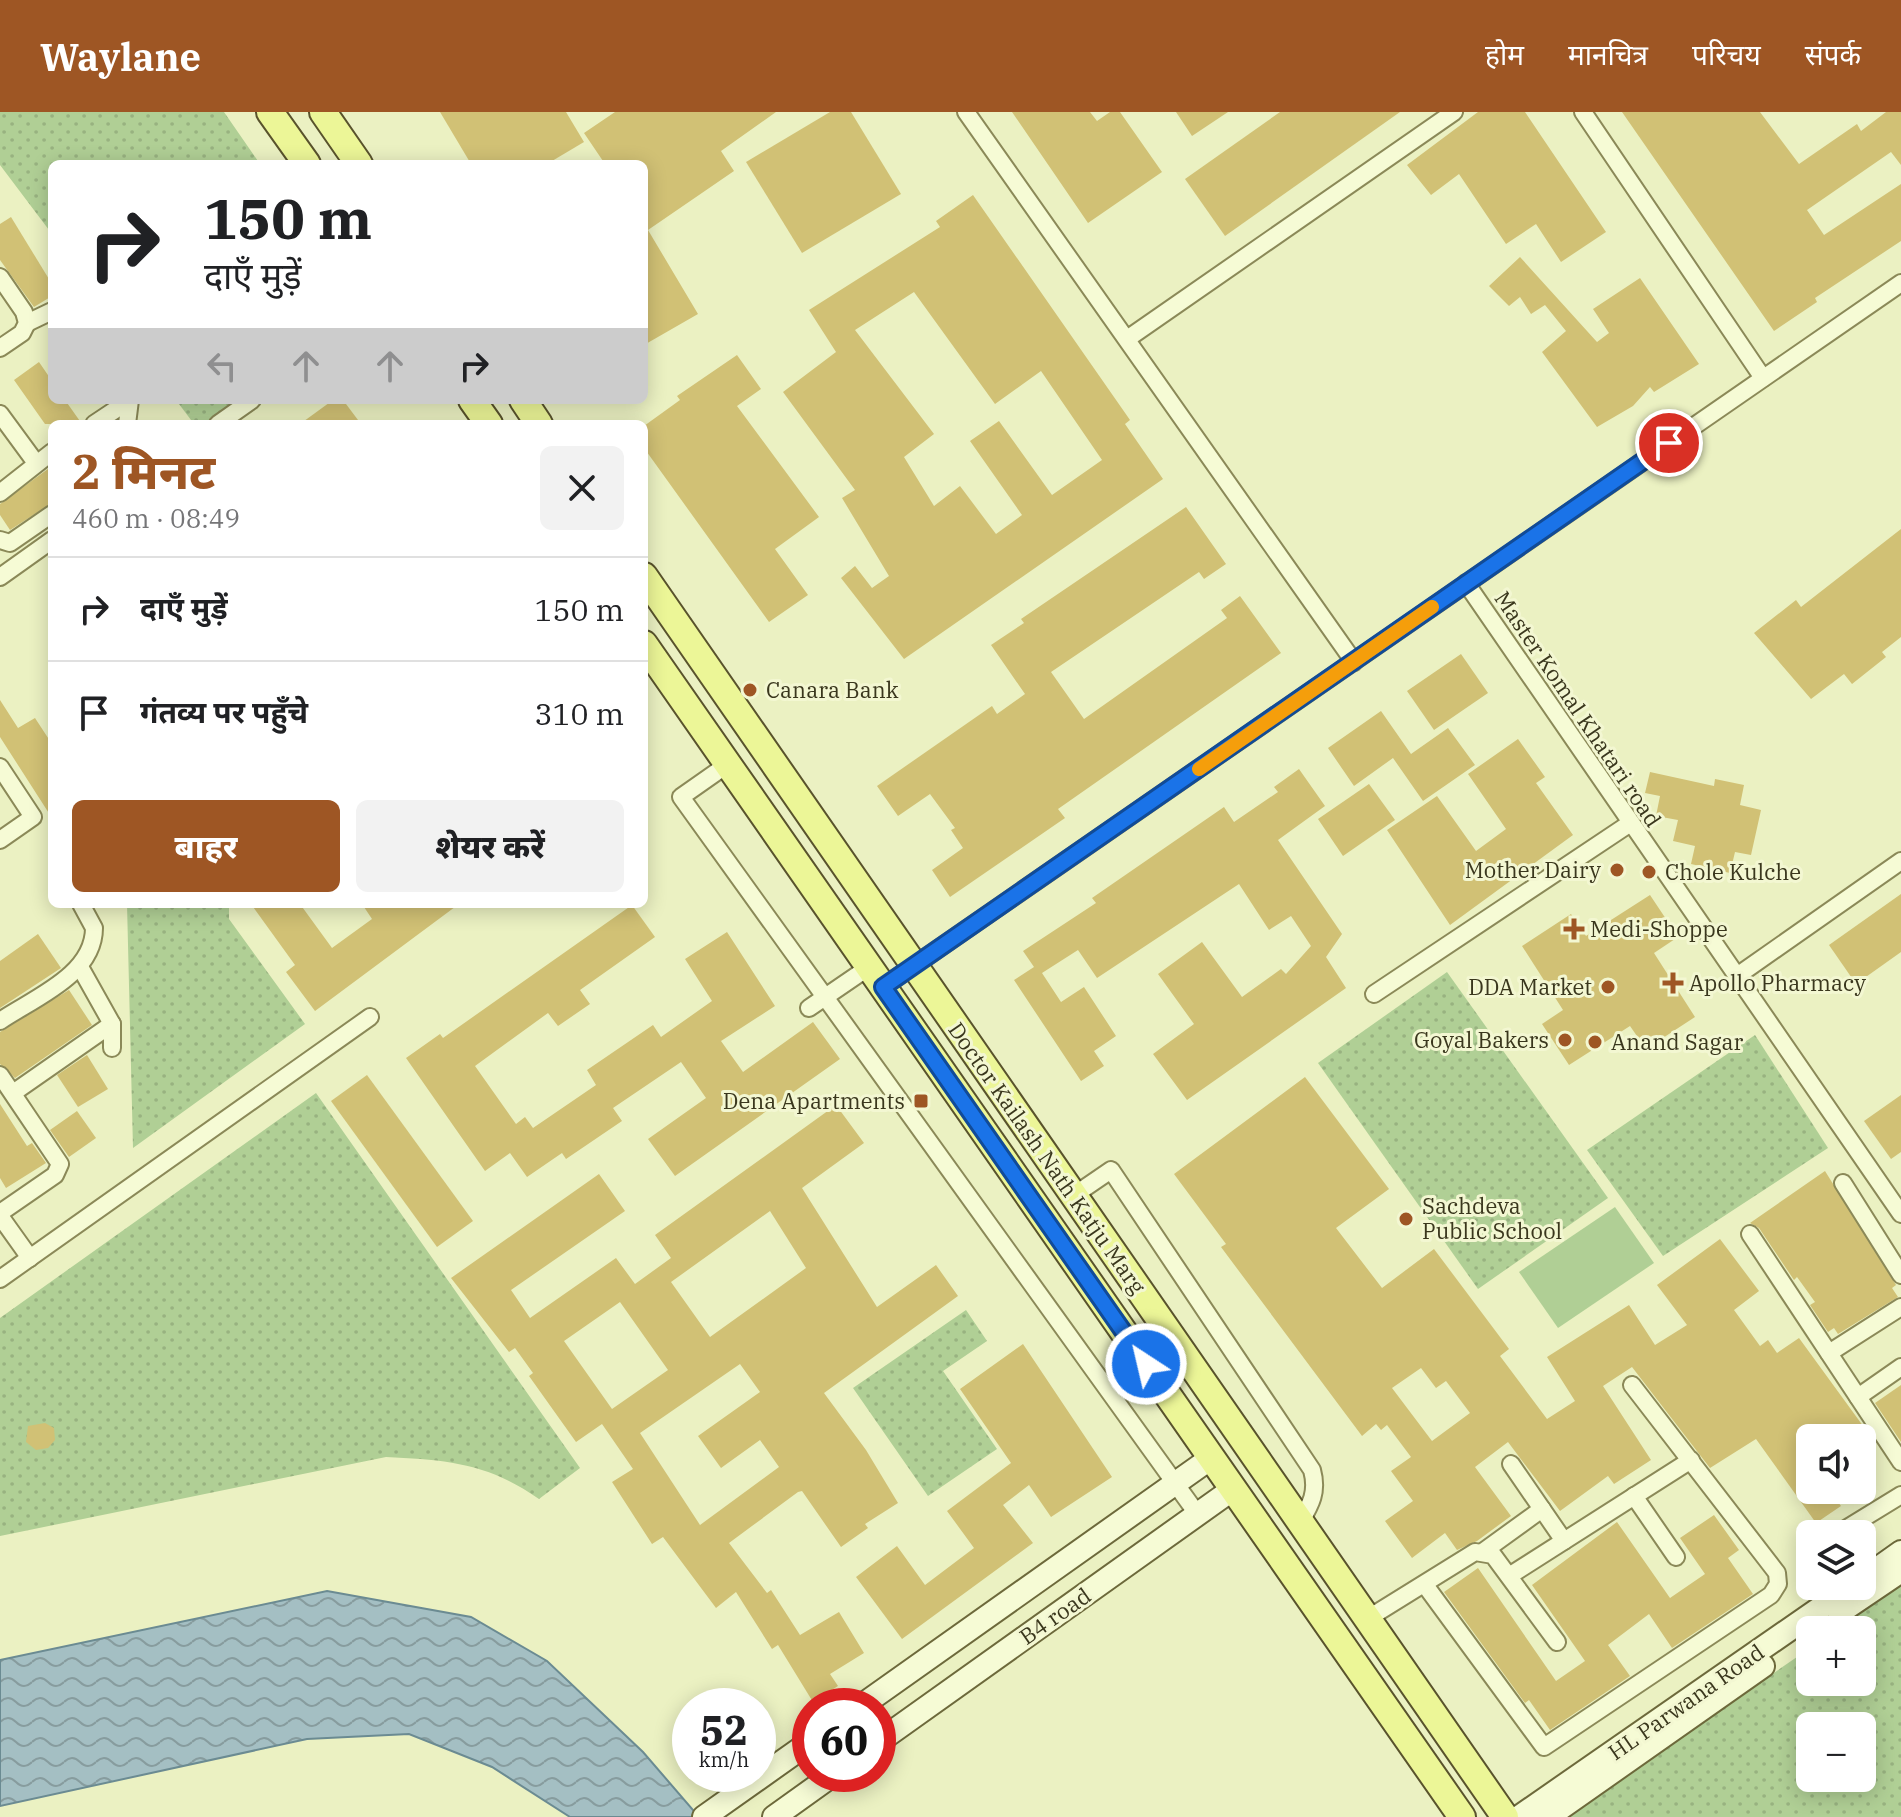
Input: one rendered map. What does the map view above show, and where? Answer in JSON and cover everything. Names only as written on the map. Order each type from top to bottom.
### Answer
[{"type":"main road","points":[[270,112],[304,160]]},
{"type":"main road","points":[[323,112],[356,160]]},
{"type":"main road","name":"Doctor Kailash Nath Katju Marg","points":[[648,582],[1505,1817]]},
{"type":"main road","name":"Doctor Kailash Nath Katju Marg","points":[[648,650],[1462,1817]]},
{"type":"street","points":[[966,112],[1354,662]]},
{"type":"street","points":[[1127,339],[1454,112]]},
{"type":"street","points":[[1583,112],[1763,378]]},
{"type":"street","points":[[0,277],[24,312],[27,323]]},
{"type":"street","points":[[809,1008],[826,997],[876,977],[914,966],[1901,283]]},
{"type":"street","points":[[0,348],[22,333],[27,323],[48,313]]},
{"type":"street","points":[[100,420],[124,404]]},
{"type":"street","points":[[224,420],[246,404]]},
{"type":"street","points":[[0,414],[36,463]]},
{"type":"street","points":[[0,493],[48,455]]},
{"type":"street","points":[[0,540],[10,543],[48,517]]},
{"type":"street","points":[[0,577],[48,543]]},
{"type":"street","name":"Master Komal Khatari road","points":[[1466,583],[1629,824],[1901,1214]]},
{"type":"street","points":[[728,764],[681,797],[1198,1515]]},
{"type":"street","points":[[0,767],[33,817],[0,840]]},
{"type":"street","points":[[1374,994],[1629,824]]},
{"type":"street","points":[[1737,976],[1901,861]]},
{"type":"street","points":[[0,1021],[80,967],[89,954],[94,928],[83,908]]},
{"type":"street","points":[[80,967],[112,1024],[112,1048]]},
{"type":"street","points":[[0,1279],[370,1017]]},
{"type":"street","points":[[13,1093],[112,1024]]},
{"type":"street","points":[[0,1075],[60,1164],[60,1169],[0,1214],[30,1258]]},
{"type":"street","points":[[1073,1196],[1111,1170],[1312,1470],[1316,1485],[1313,1499],[1300,1523]]},
{"type":"street","points":[[1843,1183],[1901,1275]]},
{"type":"street","points":[[1750,1234],[1901,1462]]},
{"type":"street","points":[[1829,1353],[1901,1307]]},
{"type":"street","points":[[1858,1397],[1901,1367]]},
{"type":"street","points":[[1425,1585],[1544,1747],[1771,1595],[1778,1584],[1777,1573],[1632,1385]]},
{"type":"street","name":"B4 road","points":[[886,1688],[1211,1458]]},
{"type":"street","points":[[1509,1576],[1691,1460]]},
{"type":"street","points":[[1511,1464],[1564,1541]]},
{"type":"street","name":"B4 road","points":[[896,1729],[1233,1489]]},
{"type":"street","points":[[1860,1520],[1901,1495]]},
{"type":"street","points":[[1634,1496],[1676,1557]]},
{"type":"street","points":[[1367,1619],[1475,1552],[1484,1551],[1542,1509]]},
{"type":"street","points":[[1484,1551],[1493,1555],[1557,1642]]},
{"type":"street","points":[[1876,1569],[1901,1552]]},
{"type":"street","points":[[1835,1616],[1901,1571]]},
{"type":"street","name":"HL Parwana Road","points":[[1519,1817],[1832,1600]]},
{"type":"street","points":[[1548,1817],[1796,1644]]},
{"type":"street","points":[[704,1817],[792,1755]]},
{"type":"street","points":[[782,1811],[809,1792]]},
{"type":"green space","points":[[0,112],[224,112],[257,160],[48,160],[48,229],[0,165]]},
{"type":"green space","points":[[179,404],[234,404],[211,420],[191,420]]},
{"type":"green space","points":[[127,908],[229,908],[229,919],[305,1024],[133,1148]]},
{"type":"green space","points":[[1447,972],[1608,1198],[1478,1289],[1318,1063]]},
{"type":"green space","points":[[1755,1035],[1828,1148],[1663,1256],[1587,1150]]},
{"type":"green space","points":[[316,1093],[580,1468],[539,1499],[502,1478],[466,1466],[386,1457],[0,1536],[0,1318]]},
{"type":"green space","points":[[1615,1207],[1654,1263],[1558,1328],[1519,1272]]},
{"type":"green space","points":[[966,1310],[987,1341],[943,1371],[997,1449],[928,1496],[853,1388]]},
{"type":"green space","points":[[1901,1585],[1901,1817],[1565,1817],[1796,1658],[1796,1696],[1876,1696],[1876,1616],[1856,1616]]},
{"type":"water","points":[[327,1591],[471,1617],[547,1661],[643,1752],[672,1786],[672,1792],[677,1792],[699,1817],[570,1817],[492,1767],[409,1734],[307,1739],[0,1806],[0,1660]]},
{"type":"building","points":[[440,112],[566,112],[584,142],[554,160],[469,160]]},
{"type":"building","points":[[615,112],[776,112],[721,151],[734,171],[648,230],[648,160],[602,160],[584,133]]},
{"type":"building","points":[[830,112],[851,112],[901,194],[802,253],[746,162]]},
{"type":"building","points":[[1012,112],[1090,112],[1097,121],[1110,112],[1120,112],[1162,172],[1088,223]]},
{"type":"building","points":[[1176,112],[1228,112],[1192,136]]},
{"type":"building","points":[[1280,112],[1400,112],[1225,236],[1185,179]]},
{"type":"building","points":[[1478,112],[1525,112],[1606,232],[1561,262],[1536,224],[1506,244],[1459,174],[1431,195],[1407,165]]},
{"type":"building","points":[[1622,112],[1760,112],[1799,164],[1857,124],[1861,131],[1886,112],[1901,112],[1901,165],[1891,152],[1807,210],[1824,235],[1901,184],[1901,241],[1815,298],[1817,302],[1774,331]]},
{"type":"building","points":[[973,195],[1130,420],[1125,424],[1163,479],[904,659],[841,578],[855,566],[872,588],[889,576],[842,498],[855,490],[783,392],[836,352],[809,310],[940,227],[936,221]],"holes":[[[914,292],[995,404],[1041,371],[1102,460],[1052,495],[999,421],[970,441],[1022,515],[996,534],[960,486],[934,506],[904,457],[934,434],[855,330]]]},
{"type":"building","points":[[11,217],[48,277],[48,298],[34,307],[0,260],[0,224]]},
{"type":"building","points":[[648,230],[698,314],[648,343]]},
{"type":"building","points":[[1520,257],[1597,342],[1609,333],[1593,309],[1640,278],[1699,364],[1654,392],[1650,387],[1633,406],[1597,427],[1542,352],[1566,331],[1545,305],[1531,314],[1520,297],[1509,306],[1489,286]]},
{"type":"building","points":[[737,355],[761,389],[737,406],[819,517],[775,549],[808,595],[769,622],[648,454],[648,423],[680,400],[677,396]]},
{"type":"building","points":[[39,362],[48,375],[48,404],[68,404],[79,420],[48,420],[45,424],[14,380]]},
{"type":"building","points":[[328,404],[346,404],[358,420],[306,420]]},
{"type":"building","points":[[48,469],[48,506],[10,530],[0,515],[0,504]]},
{"type":"building","points":[[1186,507],[1226,564],[1204,579],[1199,572],[1051,672],[1084,719],[1227,618],[1221,610],[1240,596],[1281,653],[1058,809],[1065,818],[950,897],[932,870],[963,848],[951,830],[955,828],[930,794],[898,816],[877,786],[992,706],[997,714],[1025,694],[991,645],[1024,623],[1021,619]]},
{"type":"building","points":[[1901,529],[1901,637],[1882,652],[1886,657],[1852,684],[1844,674],[1811,699],[1754,633],[1796,600],[1801,607]]},
{"type":"building","points":[[1461,654],[1488,693],[1434,730],[1407,691]]},
{"type":"building","points":[[0,700],[18,728],[35,718],[48,738],[48,812],[0,737]]},
{"type":"building","points":[[1381,711],[1411,754],[1448,728],[1475,765],[1423,801],[1393,758],[1354,786],[1328,748]]},
{"type":"building","points":[[1518,739],[1545,777],[1536,783],[1573,835],[1450,925],[1387,830],[1437,796],[1476,851],[1506,829],[1468,774]]},
{"type":"building","points":[[1299,769],[1325,806],[1278,840],[1342,934],[1326,957],[1346,988],[1187,1100],[1153,1054],[1194,1024],[1158,974],[1202,942],[1242,997],[1281,969],[1286,974],[1311,946],[1291,916],[1269,930],[1239,884],[1097,978],[1078,950],[1042,973],[1061,1002],[1084,987],[1116,1036],[1094,1051],[1104,1066],[1081,1081],[1014,980],[1034,967],[1023,951],[1096,903],[1092,898],[1224,807],[1234,822],[1278,792],[1274,787]]},
{"type":"building","points":[[1650,772],[1714,786],[1715,779],[1744,785],[1740,805],[1761,810],[1751,855],[1735,852],[1730,873],[1691,864],[1695,846],[1673,841],[1678,820],[1656,816],[1660,796],[1645,793]]},
{"type":"building","points":[[1369,784],[1395,820],[1343,856],[1318,819]]},
{"type":"building","points":[[1901,894],[1901,952],[1856,984],[1829,945]]},
{"type":"building","points":[[1650,895],[1678,937],[1654,953],[1695,1017],[1646,1049],[1630,1026],[1569,1065],[1542,1024],[1563,1010],[1522,946],[1571,914],[1586,936]]},
{"type":"building","points":[[254,908],[303,908],[332,948],[372,919],[365,908],[454,908],[315,1011],[286,972],[295,965]]},
{"type":"building","points":[[628,908],[634,908],[655,937],[580,990],[590,1004],[558,1026],[548,1013],[475,1066],[516,1124],[525,1117],[533,1128],[596,1085],[587,1070],[653,1025],[661,1037],[712,1001],[685,959],[727,932],[775,1006],[721,1041],[743,1072],[813,1022],[840,1059],[675,1176],[648,1139],[706,1098],[681,1062],[613,1108],[622,1121],[566,1159],[562,1153],[527,1177],[510,1153],[485,1171],[406,1058],[440,1034],[443,1038]]},
{"type":"building","points":[[38,934],[61,968],[0,1008],[0,961]]},
{"type":"building","points":[[69,990],[92,1025],[15,1078],[0,1064],[0,1032]]},
{"type":"building","points":[[87,1055],[108,1089],[78,1107],[57,1075]]},
{"type":"building","points":[[367,1075],[473,1221],[437,1247],[331,1101]]},
{"type":"building","points":[[1305,1077],[1389,1189],[1336,1228],[1382,1288],[1434,1249],[1509,1349],[1500,1356],[1547,1419],[1575,1401],[1547,1357],[1629,1305],[1655,1345],[1687,1325],[1657,1285],[1720,1239],[1759,1291],[1734,1310],[1760,1346],[1768,1340],[1777,1353],[1799,1338],[1862,1424],[1796,1424],[1796,1495],[1756,1439],[1710,1468],[1632,1367],[1603,1386],[1651,1460],[1614,1484],[1608,1476],[1560,1511],[1508,1442],[1475,1467],[1511,1516],[1477,1541],[1457,1550],[1445,1533],[1412,1558],[1385,1521],[1413,1501],[1391,1471],[1411,1457],[1387,1425],[1381,1430],[1376,1424],[1362,1436],[1221,1247],[1226,1244],[1174,1174]],"holes":[[[1421,1368],[1436,1388],[1446,1381],[1470,1413],[1432,1441],[1392,1388]]]},
{"type":"building","points":[[1901,1095],[1901,1152],[1891,1159],[1864,1121]]},
{"type":"building","points":[[0,1104],[27,1146],[32,1143],[46,1163],[6,1188],[0,1178]]},
{"type":"building","points":[[836,1105],[864,1143],[802,1188],[877,1307],[936,1265],[958,1296],[824,1393],[866,1450],[898,1503],[865,1524],[868,1528],[841,1547],[802,1491],[729,1543],[767,1593],[771,1590],[800,1635],[839,1612],[864,1653],[830,1674],[838,1686],[835,1688],[804,1688],[778,1645],[772,1649],[736,1592],[716,1608],[663,1537],[652,1544],[612,1482],[633,1469],[602,1424],[576,1442],[529,1376],[533,1373],[515,1348],[509,1352],[451,1278],[599,1174],[625,1211],[511,1290],[530,1318],[616,1258],[635,1284],[671,1258],[655,1235]],"holes":[[[770,1211],[806,1268],[710,1337],[671,1282]],[[620,1302],[668,1370],[612,1409],[564,1341]],[[740,1364],[760,1392],[698,1436],[721,1468],[760,1440],[779,1467],[700,1525],[640,1433]]]},
{"type":"building","points":[[77,1111],[96,1138],[69,1157],[50,1130]]},
{"type":"building","points":[[1825,1171],[1896,1285],[1892,1288],[1898,1297],[1838,1334],[1834,1328],[1828,1332],[1810,1305],[1815,1302],[1797,1277],[1794,1280],[1759,1228],[1750,1223]]},
{"type":"building","points":[[1023,1344],[1112,1477],[1051,1517],[1029,1485],[1003,1505],[1033,1543],[902,1639],[856,1577],[897,1546],[925,1585],[974,1548],[947,1511],[1011,1463],[960,1389]]},
{"type":"building","points":[[1901,1385],[1901,1442],[1875,1403]]},
{"type":"building","points":[[45,1423],[54,1428],[55,1440],[48,1448],[36,1450],[26,1442],[28,1426]]},
{"type":"building","points":[[1802,1504],[1841,1506],[1820,1520],[1814,1520]]},
{"type":"building","points":[[1714,1515],[1739,1550],[1728,1558],[1753,1594],[1672,1648],[1649,1614],[1608,1645],[1630,1676],[1550,1730],[1529,1700],[1525,1703],[1444,1592],[1478,1568],[1556,1681],[1585,1661],[1532,1585],[1617,1522],[1670,1598],[1705,1574],[1680,1538]]},
{"type":"slow traffic","points":[[1199,769],[1432,607]]},
{"type":"place","name":"Canara Bank","points":[[750,690]]},
{"type":"place","name":"Mother Dairy","points":[[1617,870]]},
{"type":"place","name":"Chole Kulche","points":[[1649,872]]},
{"type":"place","name":"Medi-Shoppe","points":[[1574,929]]},
{"type":"place","name":"Apollo Pharmacy","points":[[1673,983]]},
{"type":"place","name":"DDA Market","points":[[1608,987]]},
{"type":"place","name":"Goyal Bakers","points":[[1565,1040]]},
{"type":"place","name":"Anand Sagar","points":[[1595,1042]]},
{"type":"place","name":"Dena Apartments","points":[[921,1101]]},
{"type":"place","name":"Sachdeva Public School","points":[[1406,1219]]},
{"type":"route","points":[[1146,1364],[883,987],[1669,443]]}]
